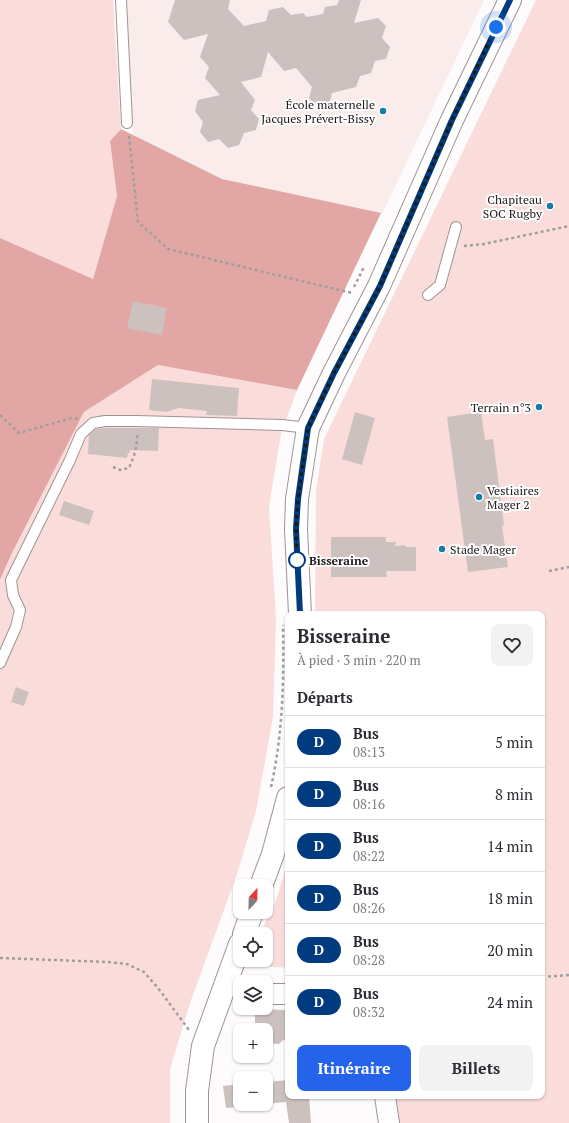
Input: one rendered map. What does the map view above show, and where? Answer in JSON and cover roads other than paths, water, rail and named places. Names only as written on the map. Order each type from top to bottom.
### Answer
[{"type":"main road","points":[[292,611],[298,499],[308,428],[334,373],[380,286],[452,120],[510,0]]},
{"type":"main road","points":[[264,879],[273,854],[279,795]]},
{"type":"main road","points":[[197,1123],[197,1091],[203,1046],[233,963]]},
{"type":"street","points":[[385,1099],[389,1123]]},
{"type":"lane","points":[[121,0],[127,123]]},
{"type":"lane","points":[[428,295],[440,285],[456,227]]},
{"type":"lane","points":[[0,663],[16,627],[20,610],[13,595],[11,580],[69,462],[81,434],[93,423],[136,421],[282,425],[308,428]]},
{"type":"place","name":"École maternelle Jacques Prévert-Bissy","points":[[383,111]]},
{"type":"place","name":"Chapiteau SOC Rugby","points":[[550,206]]},
{"type":"place","name":"Terrain n°3","points":[[539,407]]},
{"type":"place","name":"Vestiaires Mager 2","points":[[479,497]]},
{"type":"place","name":"Stade Mager","points":[[442,549]]},
{"type":"place","name":"Bisseraine","points":[[297,560]]}]
